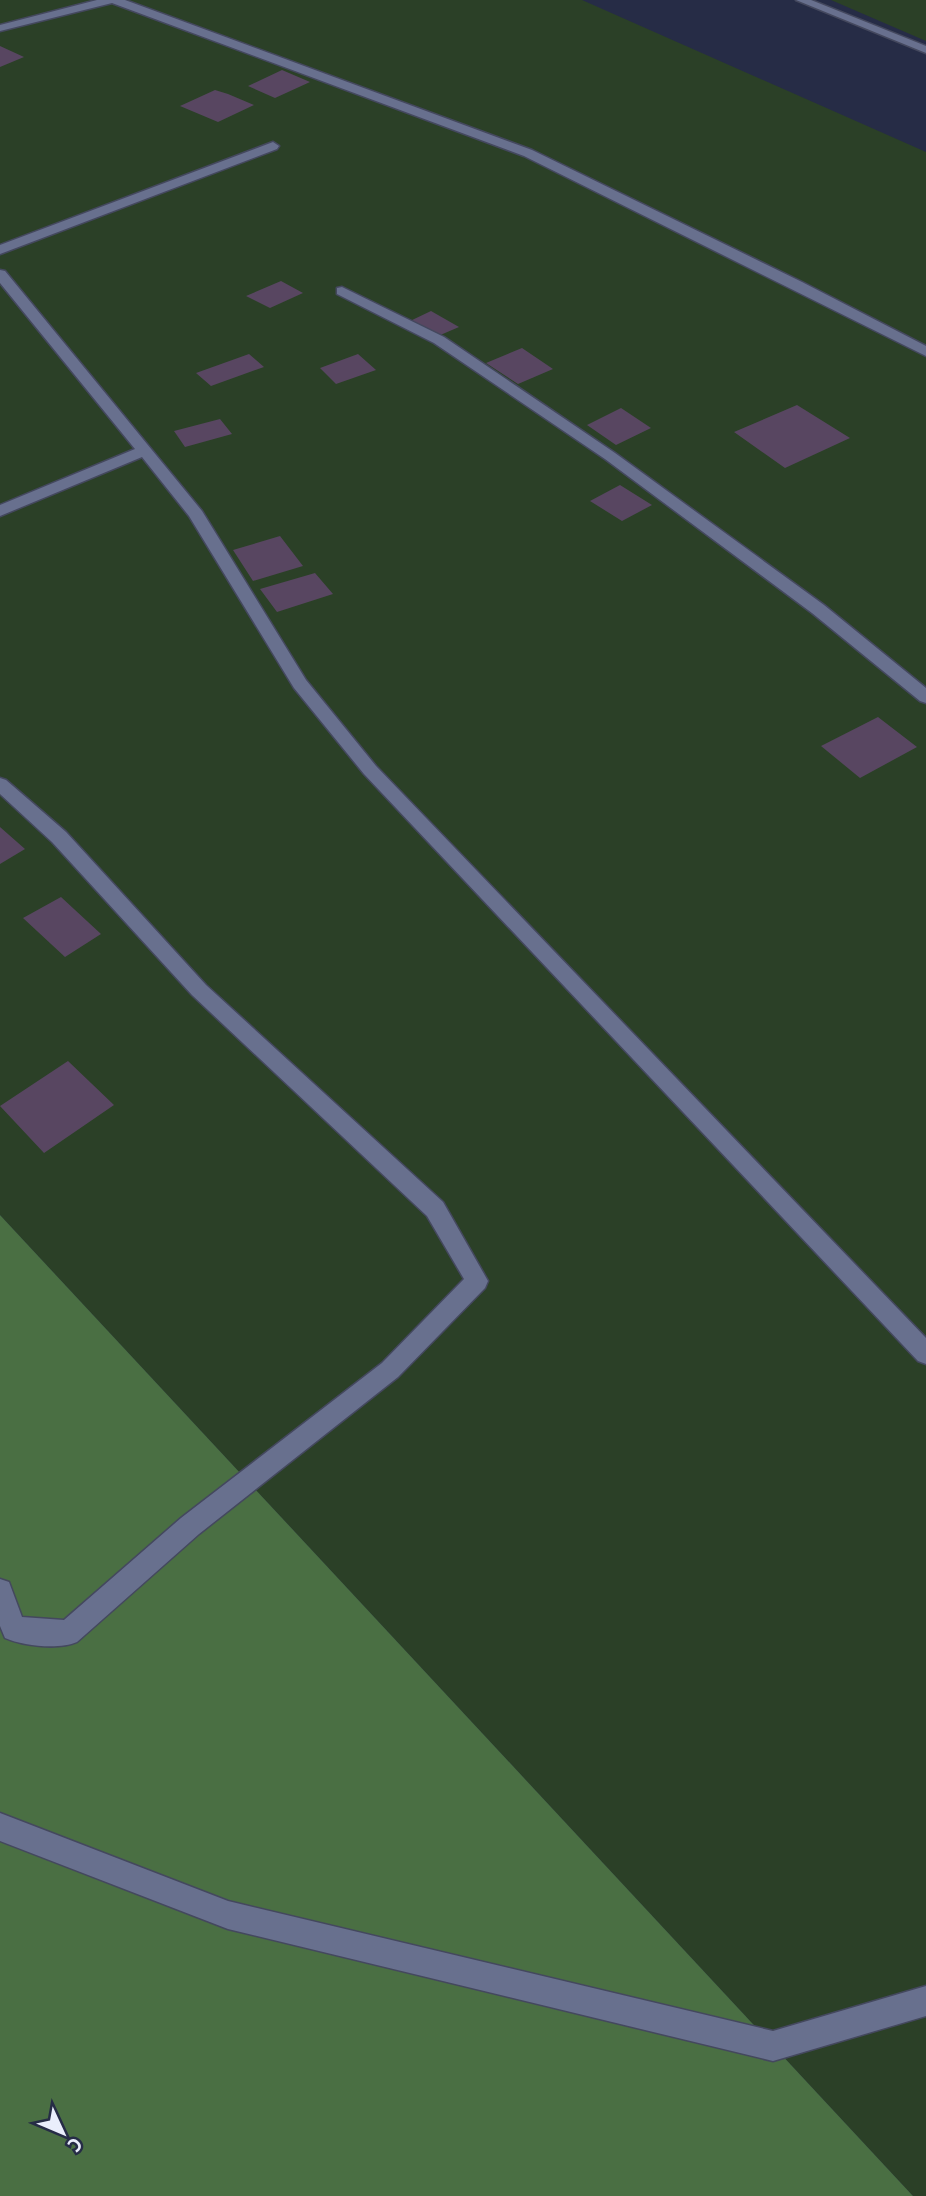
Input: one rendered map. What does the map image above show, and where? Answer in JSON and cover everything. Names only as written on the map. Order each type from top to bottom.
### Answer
[{"type":"lane","points":[[0,28],[113,0],[528,153],[797,285],[926,352]]},
{"type":"lane","points":[[801,0],[926,50]]},
{"type":"lane","points":[[0,250],[273,146]]},
{"type":"lane","points":[[0,274],[196,514],[300,684],[370,770],[926,1354]]},
{"type":"lane","points":[[342,291],[439,340],[610,456],[818,609],[926,697]]},
{"type":"lane","points":[[0,511],[144,451]]},
{"type":"lane","points":[[0,784],[59,837],[200,990],[435,1209],[477,1281],[390,1370],[190,1526],[68,1633],[14,1629],[0,1591]]},
{"type":"lane","points":[[0,1827],[228,1915],[773,2046],[926,2001]]},
{"type":"green space","points":[[0,0],[582,0],[926,152],[926,2196],[913,2196],[0,1215]]},
{"type":"green space","points":[[831,0],[926,0],[926,41]]},
{"type":"green space","points":[[0,1215],[913,2196],[0,2196]]},
{"type":"building","points":[[0,46],[24,57],[0,67]]},
{"type":"building","points":[[282,70],[310,82],[275,98],[248,86]]},
{"type":"building","points":[[215,90],[254,105],[218,122],[180,106]]},
{"type":"building","points":[[281,281],[303,293],[270,308],[246,296]]},
{"type":"building","points":[[431,311],[459,327],[438,336],[410,321]]},
{"type":"building","points":[[522,348],[553,369],[518,384],[486,363]]},
{"type":"building","points":[[249,354],[264,367],[211,386],[196,373]]},
{"type":"building","points":[[358,354],[376,370],[336,384],[320,368]]},
{"type":"building","points":[[797,405],[850,438],[785,468],[734,432]]},
{"type":"building","points":[[621,408],[651,428],[616,445],[587,425]]},
{"type":"building","points":[[220,419],[232,434],[185,447],[174,431]]},
{"type":"building","points":[[620,485],[652,505],[622,521],[590,501]]},
{"type":"building","points":[[280,536],[303,566],[253,581],[233,550]]},
{"type":"building","points":[[315,573],[333,594],[277,612],[260,589]]},
{"type":"building","points":[[878,717],[917,747],[860,778],[821,746]]},
{"type":"building","points":[[0,827],[25,849],[0,864]]},
{"type":"building","points":[[61,897],[101,934],[65,957],[23,918]]},
{"type":"building","points":[[68,1061],[114,1105],[44,1153],[0,1106]]}]
